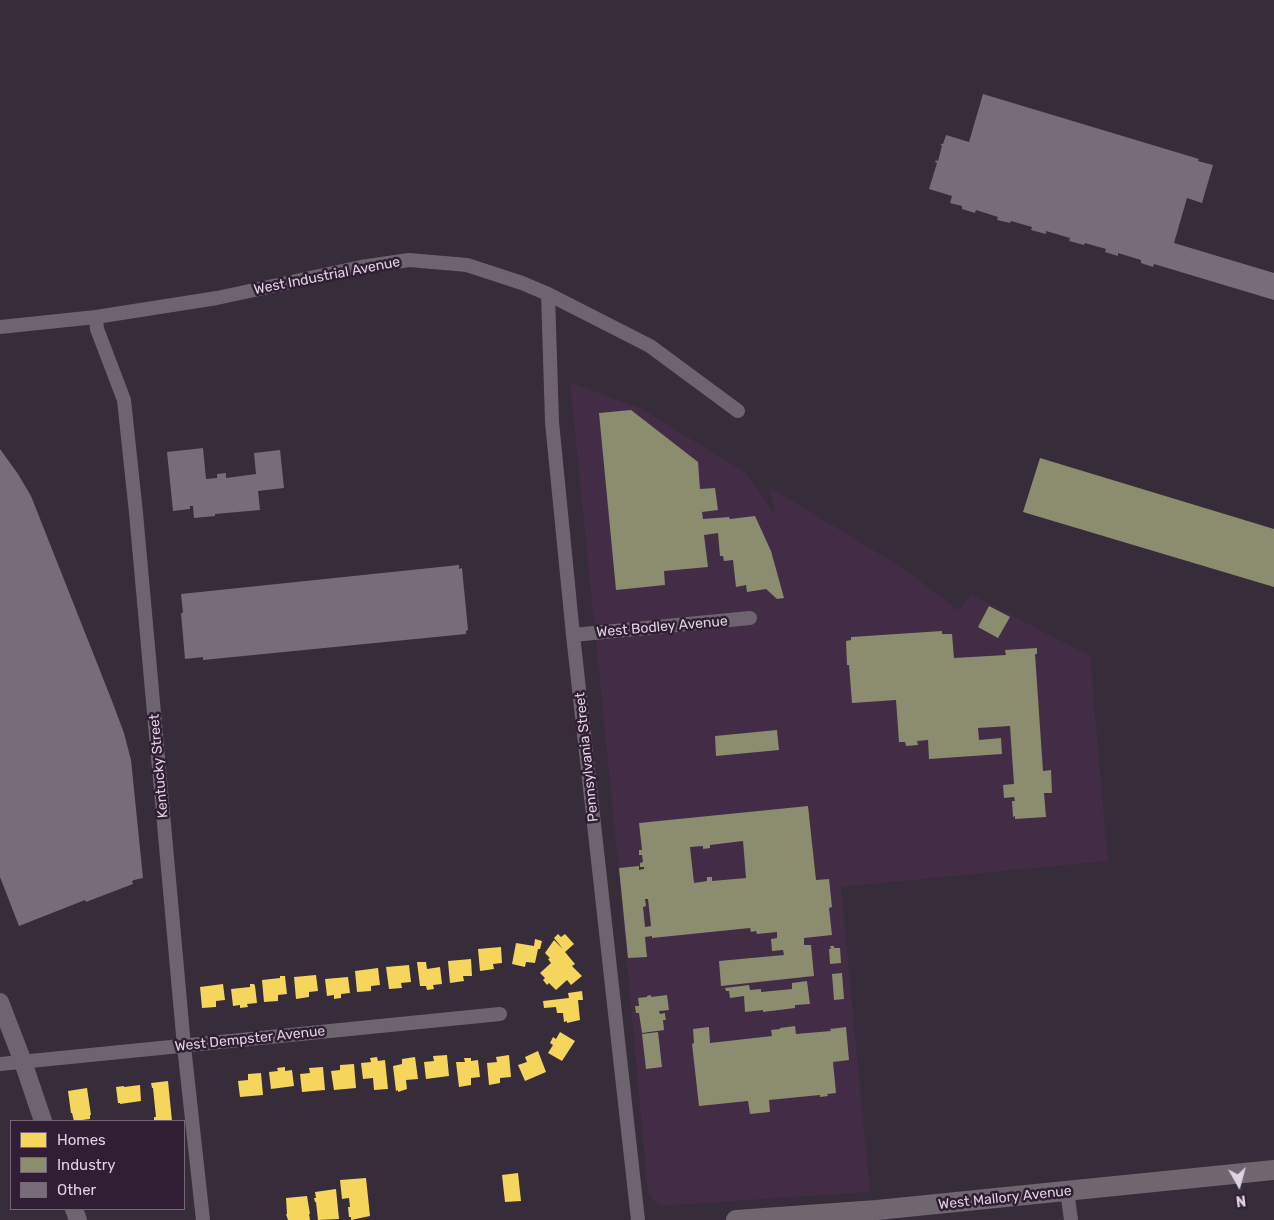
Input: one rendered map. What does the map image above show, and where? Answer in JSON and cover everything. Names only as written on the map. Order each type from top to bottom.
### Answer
[{"type":"main road","name":"West Mallory Avenue","points":[[736,1220],[877,1210],[1274,1170]]},
{"type":"street","name":"West Industrial Avenue","points":[[0,327],[96,317],[217,298],[361,267],[409,260],[467,266],[522,283],[548,294],[650,346],[738,412]]},
{"type":"street","name":"Pennsylvania Street","points":[[548,294],[552,422],[573,635],[638,1220]]},
{"type":"street","name":"Kentucky Street","points":[[96,317],[97,329],[124,400],[184,1046],[203,1220]]},
{"type":"street","name":"West Bodley Avenue","points":[[573,635],[750,618]]},
{"type":"street","points":[[0,1002],[44,1120]]},
{"type":"street","name":"West Dempster Avenue","points":[[0,1064],[500,1014]]},
{"type":"street","points":[[1067,1192],[1071,1220]]},
{"type":"shaded area","points":[[570,382],[642,409],[746,473],[775,515],[769,487],[903,568],[958,610],[971,594],[1090,656],[1108,861],[841,887],[870,1192],[659,1206],[648,1193],[614,823]]},
{"type":"building: Homes","points":[[558,934],[561,937],[565,934],[574,944],[565,952],[575,964],[572,966],[582,976],[571,985],[567,980],[556,990],[549,983],[547,985],[543,980],[545,978],[540,973],[551,963],[548,959],[550,958],[545,953],[554,940],[563,949],[554,938]]},
{"type":"building: Homes","points":[[535,939],[542,941],[535,963],[526,962],[525,967],[512,964],[516,943],[534,946]]},
{"type":"building: Homes","points":[[501,947],[502,963],[493,964],[494,969],[480,971],[478,949]]},
{"type":"building: Homes","points":[[471,959],[472,976],[463,976],[464,981],[450,983],[448,961]]},
{"type":"building: Homes","points":[[417,962],[426,962],[427,969],[440,967],[442,984],[433,985],[434,989],[427,990],[426,986],[420,986]]},
{"type":"building: Homes","points":[[409,965],[411,982],[401,983],[402,988],[389,989],[386,967]]},
{"type":"building: Homes","points":[[378,968],[380,985],[371,986],[371,991],[357,992],[355,971]]},
{"type":"building: Homes","points":[[316,975],[318,991],[309,992],[309,997],[296,999],[294,977]]},
{"type":"building: Homes","points":[[280,976],[285,976],[287,994],[278,995],[278,1001],[264,1002],[262,980],[280,978]]},
{"type":"building: Homes","points":[[348,977],[350,993],[341,994],[341,998],[334,999],[334,995],[327,996],[325,979]]},
{"type":"building: Homes","points":[[223,984],[225,1000],[216,1001],[216,1007],[202,1008],[200,987]]},
{"type":"building: Homes","points":[[250,984],[255,986],[257,1003],[247,1004],[248,1007],[240,1008],[240,1005],[233,1006],[231,989],[250,987]]},
{"type":"building: Homes","points":[[582,991],[583,1000],[578,1000],[580,1020],[564,1022],[563,1013],[557,1013],[556,1007],[544,1008],[543,1001],[569,998],[568,993]]},
{"type":"building: Homes","points":[[560,1032],[575,1041],[562,1061],[548,1053],[553,1045],[550,1043],[553,1037],[556,1039]]},
{"type":"building: Homes","points":[[538,1051],[546,1072],[525,1081],[518,1065],[527,1062],[525,1057]]},
{"type":"building: Homes","points":[[447,1055],[449,1076],[426,1079],[424,1062],[434,1061],[433,1056]]},
{"type":"building: Homes","points":[[509,1055],[511,1077],[500,1078],[500,1083],[489,1085],[487,1063],[497,1062],[496,1057]]},
{"type":"building: Homes","points":[[377,1057],[378,1061],[385,1060],[388,1089],[374,1090],[373,1078],[363,1079],[361,1063],[371,1062],[370,1058]]},
{"type":"building: Homes","points":[[415,1057],[418,1079],[406,1080],[407,1089],[396,1091],[393,1066],[402,1064],[402,1059]]},
{"type":"building: Homes","points":[[464,1058],[471,1058],[471,1061],[478,1060],[480,1077],[471,1078],[471,1085],[459,1087],[456,1062],[465,1062]]},
{"type":"building: Homes","points":[[354,1064],[356,1088],[334,1090],[331,1071],[340,1070],[340,1065]]},
{"type":"building: Homes","points":[[285,1067],[285,1071],[292,1070],[294,1086],[271,1089],[269,1072],[278,1071],[277,1068]]},
{"type":"building: Homes","points":[[323,1067],[325,1090],[302,1092],[300,1074],[310,1073],[309,1068]]},
{"type":"building: Homes","points":[[261,1073],[263,1095],[240,1097],[238,1081],[248,1080],[248,1074]]},
{"type":"building: Homes","points":[[168,1081],[172,1120],[154,1120],[154,1117],[156,1117],[151,1083]]},
{"type":"building: Homes","points":[[140,1085],[141,1101],[118,1103],[116,1087]]},
{"type":"building: Homes","points":[[87,1088],[90,1119],[74,1120],[68,1091]]},
{"type":"building: Homes","points":[[518,1173],[521,1201],[505,1202],[502,1175]]},
{"type":"building: Homes","points":[[366,1178],[370,1216],[351,1220],[348,1207],[350,1207],[349,1198],[342,1199],[340,1180]]},
{"type":"building: Homes","points":[[336,1189],[339,1219],[318,1220],[314,1198],[316,1198],[315,1192]]},
{"type":"building: Homes","points":[[307,1196],[310,1220],[288,1220],[286,1198]]},
{"type":"building: Industry","points":[[631,410],[698,462],[700,489],[715,488],[718,510],[702,512],[703,519],[729,517],[730,519],[755,516],[771,551],[784,598],[777,599],[766,589],[747,592],[746,585],[736,587],[733,560],[724,561],[723,556],[720,556],[718,533],[704,535],[708,567],[664,571],[665,585],[616,590],[599,413]]},
{"type":"building: Industry","points":[[1040,458],[1274,529],[1274,587],[1023,512]]},
{"type":"building: Industry","points":[[989,606],[1010,617],[998,638],[978,627]]},
{"type":"building: Industry","points":[[942,631],[942,634],[952,634],[954,658],[1006,655],[1005,650],[1037,648],[1037,654],[1035,654],[1043,771],[1051,770],[1052,793],[1044,793],[1046,817],[1015,819],[1015,816],[1013,817],[1012,801],[1015,801],[1014,797],[1004,798],[1003,785],[1014,784],[1010,726],[978,728],[979,740],[1001,738],[1002,754],[929,759],[928,740],[917,741],[918,745],[906,746],[905,742],[899,742],[896,700],[852,703],[846,641],[851,640],[851,637]]},
{"type":"building: Industry","points":[[777,730],[779,750],[716,756],[715,736]]},
{"type":"building: Industry","points":[[808,806],[816,880],[829,879],[832,907],[829,908],[832,935],[804,938],[804,945],[811,945],[814,976],[721,986],[719,961],[784,955],[783,950],[772,951],[771,939],[777,938],[777,932],[757,934],[756,931],[751,932],[750,928],[652,938],[652,936],[645,937],[647,957],[628,958],[619,868],[639,866],[639,870],[644,869],[644,867],[640,867],[640,863],[643,862],[642,855],[639,855],[639,850],[642,850],[639,823]],"holes":[[[743,841],[746,878],[712,881],[712,877],[707,877],[707,881],[694,883],[690,847],[703,846],[703,849],[710,848],[710,845]],[[645,899],[648,899],[651,926],[645,927],[643,907],[646,906]]]},
{"type":"building: Industry","points":[[830,946],[840,948],[841,963],[830,964]]},
{"type":"building: Industry","points":[[842,973],[844,999],[834,1000],[832,974]]},
{"type":"building: Industry","points":[[807,981],[810,1004],[795,1005],[795,1008],[763,1012],[763,1010],[745,1012],[744,996],[730,998],[729,991],[726,991],[725,988],[749,985],[750,990],[761,989],[761,992],[792,989],[792,983]]},
{"type":"building: Industry","points":[[651,995],[651,997],[667,995],[669,1010],[659,1011],[660,1014],[665,1013],[666,1020],[663,1020],[664,1030],[642,1033],[639,1013],[636,1013],[635,1006],[639,1006],[638,998]]},
{"type":"building: Industry","points":[[795,1026],[796,1034],[831,1031],[830,1029],[846,1027],[849,1060],[833,1062],[836,1093],[820,1097],[820,1095],[769,1100],[770,1112],[750,1114],[748,1101],[699,1106],[692,1044],[694,1043],[693,1029],[709,1027],[710,1043],[772,1036],[771,1030]]},
{"type":"building: Industry","points":[[658,1032],[662,1067],[646,1069],[642,1034]]},
{"type":"building: Other","points":[[983,94],[1199,159],[1198,161],[1213,165],[1202,203],[1187,198],[1174,243],[1274,273],[1274,300],[1154,264],[1153,267],[1141,263],[1141,260],[1118,253],[1118,256],[1105,252],[1106,249],[1069,241],[1070,238],[1046,231],[1046,234],[1031,230],[1032,227],[1011,221],[1010,223],[997,220],[998,217],[976,210],[975,213],[962,209],[962,206],[950,203],[952,196],[929,189],[937,163],[935,162],[936,160],[938,161],[941,144],[943,144],[946,135],[969,142]]},
{"type":"building: Other","points":[[203,448],[206,479],[217,478],[217,474],[226,473],[226,478],[256,474],[254,453],[280,450],[284,488],[258,491],[260,510],[194,518],[193,506],[190,506],[190,509],[173,511],[167,452]]},
{"type":"building: Other","points":[[0,449],[31,496],[124,733],[131,760],[143,878],[132,881],[133,884],[86,902],[85,900],[19,926],[0,877]]},
{"type":"building: Other","points":[[459,565],[459,569],[462,568],[468,630],[466,634],[203,660],[203,657],[185,659],[181,594]]}]
